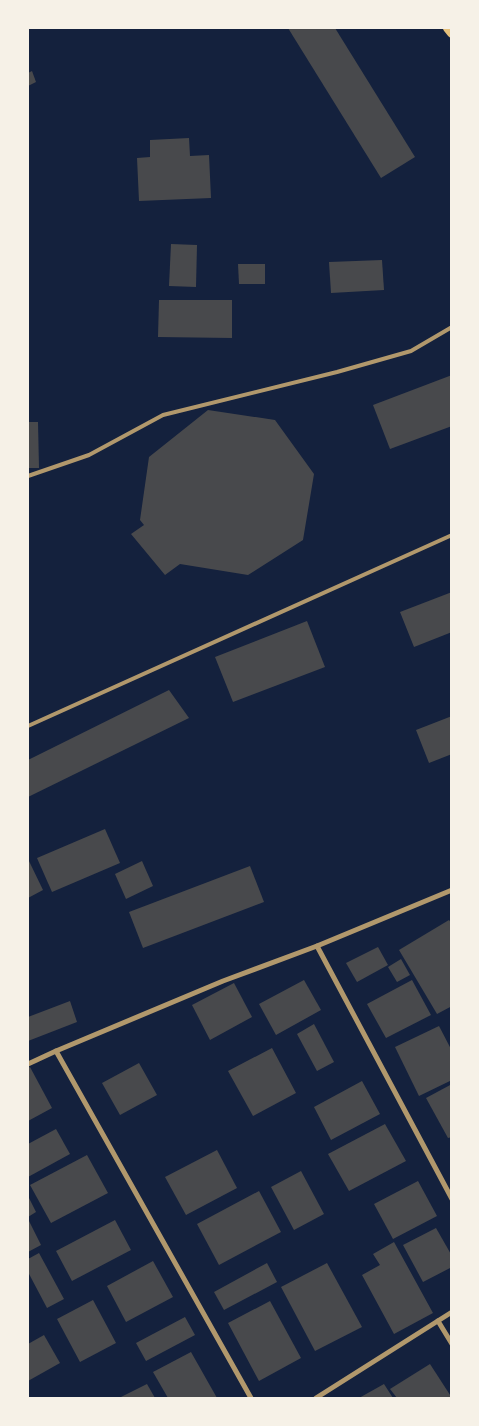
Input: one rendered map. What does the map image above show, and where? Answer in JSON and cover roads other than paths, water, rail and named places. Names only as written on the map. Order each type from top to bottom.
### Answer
[{"type":"main road","points":[[448,28],[452,33]]},
{"type":"street","points":[[28,1064],[223,981],[317,946],[452,890]]},
{"type":"street","points":[[317,946],[452,1199]]},
{"type":"street","points":[[56,1051],[251,1398]]},
{"type":"street","points":[[316,1398],[452,1312]]},
{"type":"street","points":[[438,1321],[452,1344]]},
{"type":"lane","points":[[28,476],[89,455],[163,415],[337,372],[411,351],[452,326]]},
{"type":"lane","points":[[28,726],[452,535]]}]
